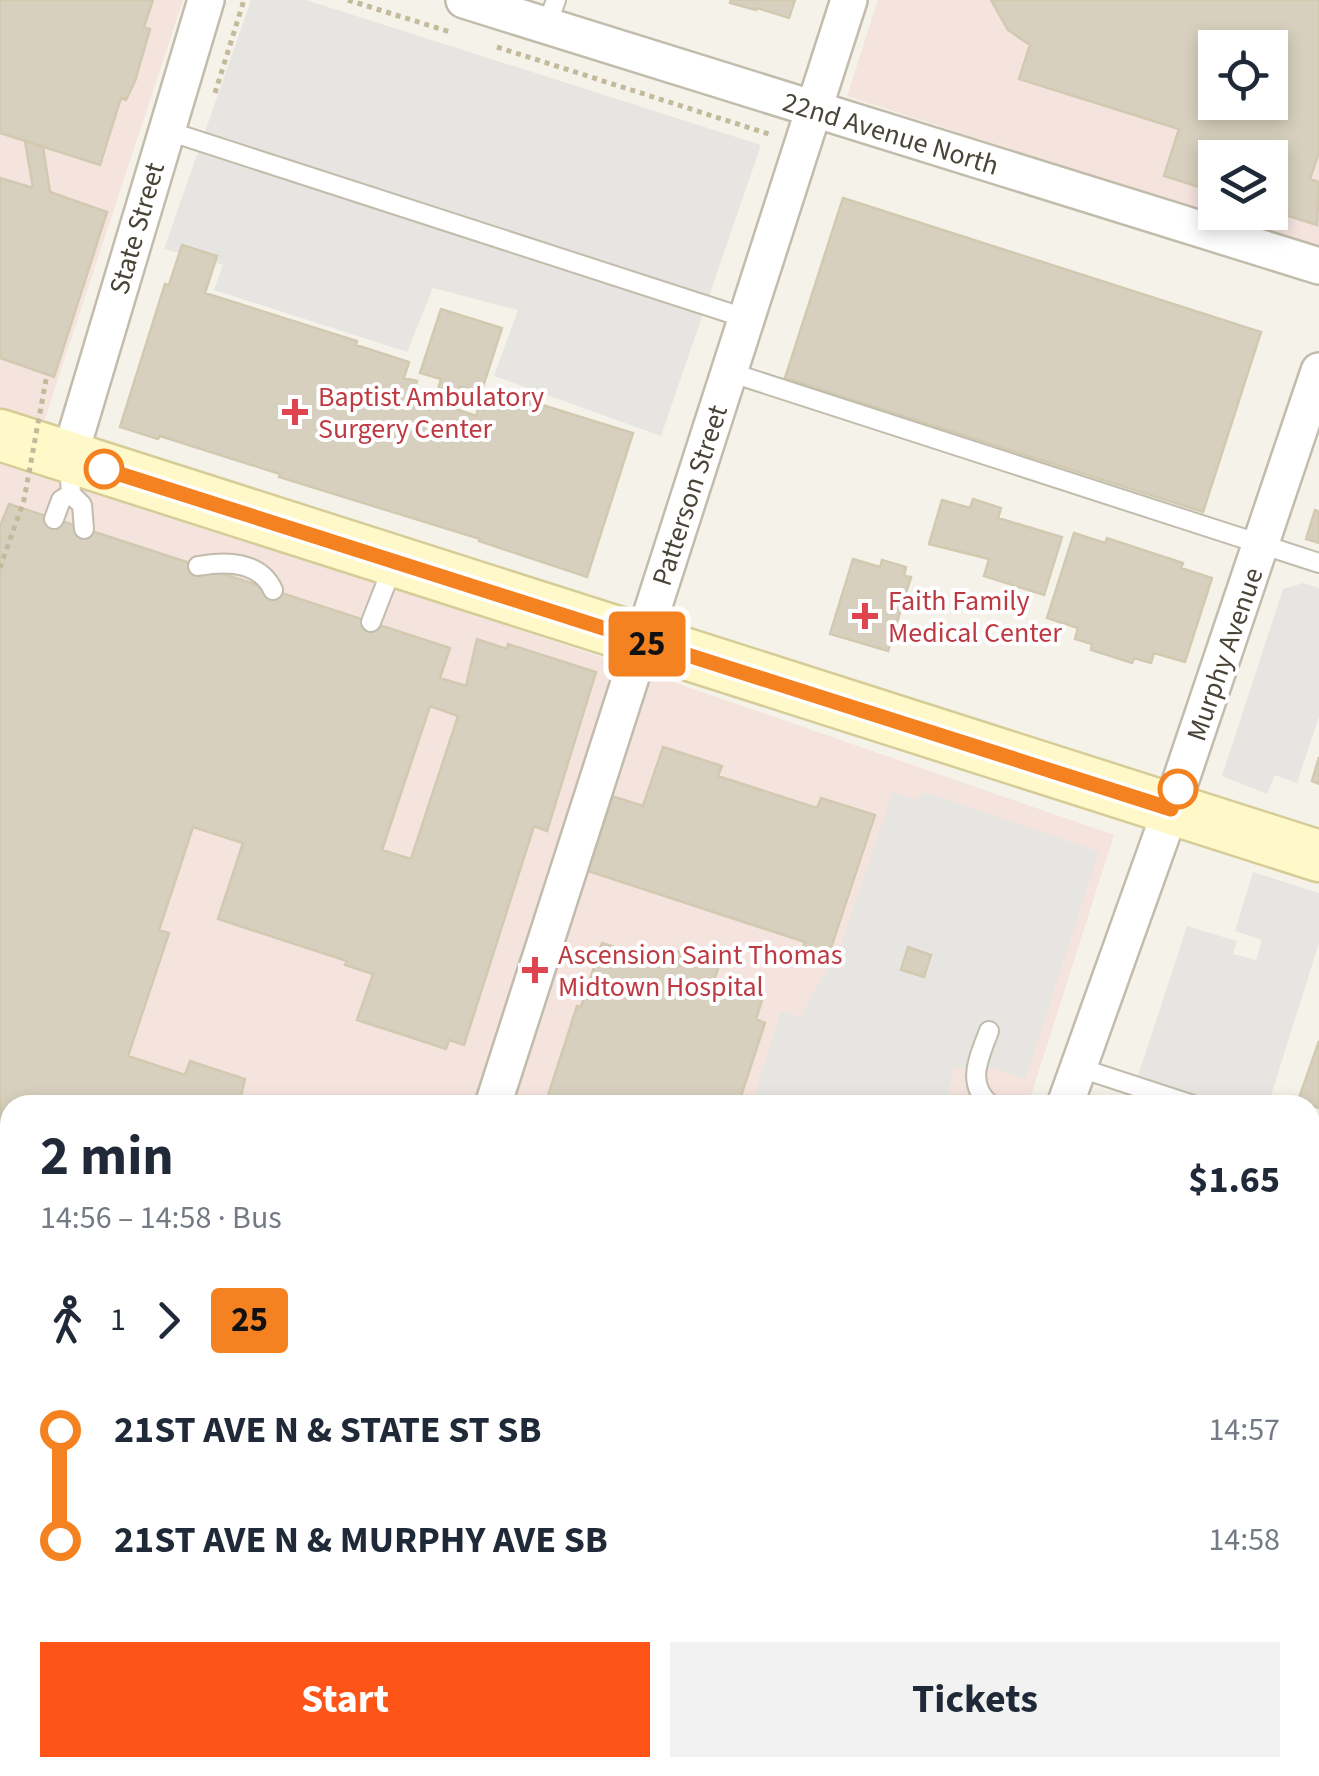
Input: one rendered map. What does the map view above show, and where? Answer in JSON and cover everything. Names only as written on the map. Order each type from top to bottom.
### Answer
[{"type":"main road","points":[[0,436],[70,476],[394,562],[1319,856]]},
{"type":"street","name":"State Street","points":[[70,476],[165,130],[206,0]]},
{"type":"street","name":"22nd Avenue North","points":[[464,0],[551,13],[813,108],[1319,266]]},
{"type":"street","name":"Patterson Street","points":[[496,1095],[849,0]]},
{"type":"street","name":"Murphy Avenue","points":[[1068,1095],[1171,809],[1319,371]]},
{"type":"lane","points":[[165,130],[745,318]]},
{"type":"lane","points":[[728,372],[1319,563]]},
{"type":"lane","points":[[54,519],[70,476]]},
{"type":"lane","points":[[70,476],[82,505],[84,529]]},
{"type":"lane","points":[[198,566],[224,562],[260,572],[273,590]]},
{"type":"lane","points":[[371,622],[394,562]]},
{"type":"lane","points":[[981,1095],[975,1083],[976,1071],[988,1032]]},
{"type":"lane","points":[[1077,1067],[1162,1095]]},
{"type":"path","points":[[348,0],[460,36]]},
{"type":"path","points":[[497,48],[775,136]]},
{"type":"path","points":[[0,568],[24,500],[47,374]]},
{"type":"shaded area","name":"Ascension Saint Thomas Midtown Hospital","points":[[0,0],[183,0],[29,467],[610,660],[1114,835],[1031,1095],[0,1095]]},
{"type":"shaded area","points":[[251,0],[306,0],[761,145],[661,436],[494,376],[518,310],[433,288],[407,352],[214,290],[223,265],[164,249]]},
{"type":"shaded area","points":[[878,0],[1319,0],[1319,250],[1258,230],[1288,230],[1288,140],[1198,140],[1198,211],[847,96]]},
{"type":"shaded area","points":[[1303,583],[1319,588],[1319,717],[1297,783],[1275,775],[1267,794],[1222,776],[1283,589]]},
{"type":"shaded area","points":[[893,792],[916,800],[925,792],[1099,852],[1025,1079],[996,1069],[954,1068],[948,1095],[755,1095],[781,1011],[800,1017],[841,945]]},
{"type":"shaded area","points":[[1253,872],[1319,893],[1319,943],[1271,1095],[1196,1095],[1138,1076],[1187,926],[1237,941],[1233,954],[1256,960],[1262,940],[1235,931]]},
{"type":"building","points":[[0,0],[153,0],[144,27],[150,29],[135,81],[126,100],[121,98],[100,165],[0,133]]},
{"type":"building","points":[[795,0],[789,18],[730,3]]},
{"type":"building","points":[[991,0],[1319,0],[1319,152],[1310,179],[1319,182],[1317,225],[1288,216],[1288,140],[1198,140],[1198,187],[1164,176],[1179,129],[1019,79],[1030,45],[1008,30]]},
{"type":"building","points":[[25,141],[43,147],[50,192],[107,212],[54,377],[0,358],[0,178],[33,188]]},
{"type":"building","points":[[843,198],[1261,332],[1203,512],[785,378]]},
{"type":"building","name":"Baptist Ambulatory Surgery Center","points":[[182,245],[217,256],[205,293],[357,341],[356,345],[409,362],[404,378],[417,381],[412,395],[434,402],[441,379],[420,373],[441,309],[502,328],[481,393],[460,386],[453,408],[476,416],[480,403],[492,407],[497,391],[633,433],[587,577],[480,539],[279,477],[280,474],[120,427],[165,284],[169,285]]},
{"type":"building","points":[[973,499],[1001,508],[998,518],[1062,537],[1044,595],[984,576],[989,559],[929,544],[942,500],[970,508]]},
{"type":"building","points":[[9,504],[450,648],[440,678],[466,686],[477,639],[507,649],[508,644],[596,672],[547,831],[534,826],[464,1045],[449,1040],[446,1049],[357,1020],[373,974],[345,965],[347,961],[218,919],[243,843],[193,827],[159,930],[169,933],[128,1056],[185,1075],[190,1061],[245,1079],[241,1095],[0,1095],[0,526]],"holes":[[[430,706],[458,716],[411,859],[382,850]]]},
{"type":"building","points":[[1315,510],[1319,512],[1319,543],[1306,539]]},
{"type":"building","points":[[1074,533],[1105,543],[1107,538],[1183,563],[1181,568],[1212,578],[1185,662],[1154,653],[1151,663],[1134,658],[1132,663],[1091,650],[1092,644],[1075,639],[1078,628],[1047,618]]},
{"type":"building","points":[[853,559],[880,567],[882,560],[906,567],[904,576],[911,577],[888,651],[830,634]]},
{"type":"building","points":[[663,747],[722,766],[718,776],[817,808],[821,798],[875,815],[825,966],[800,958],[805,942],[588,871],[612,796],[643,806]]},
{"type":"building","points":[[1319,757],[1319,784],[1312,781]]},
{"type":"building","points":[[602,943],[669,964],[673,950],[719,965],[715,978],[764,994],[756,1019],[765,1023],[741,1095],[548,1095],[577,1006],[581,1007]]},
{"type":"building","points":[[908,947],[931,955],[924,977],[901,970]]},
{"type":"building","points":[[1319,1041],[1319,1095],[1300,1095]]},
{"type":"bus line","name":"25","points":[[104,469],[1171,809],[1178,789]]},
{"type":"place","name":"Baptist Ambulatory Surgery Center","points":[[295,412]]},
{"type":"place","name":"Faith Family Medical Center","points":[[865,616]]},
{"type":"place","name":"Ascension Saint Thomas Midtown Hospital","points":[[535,970]]}]
